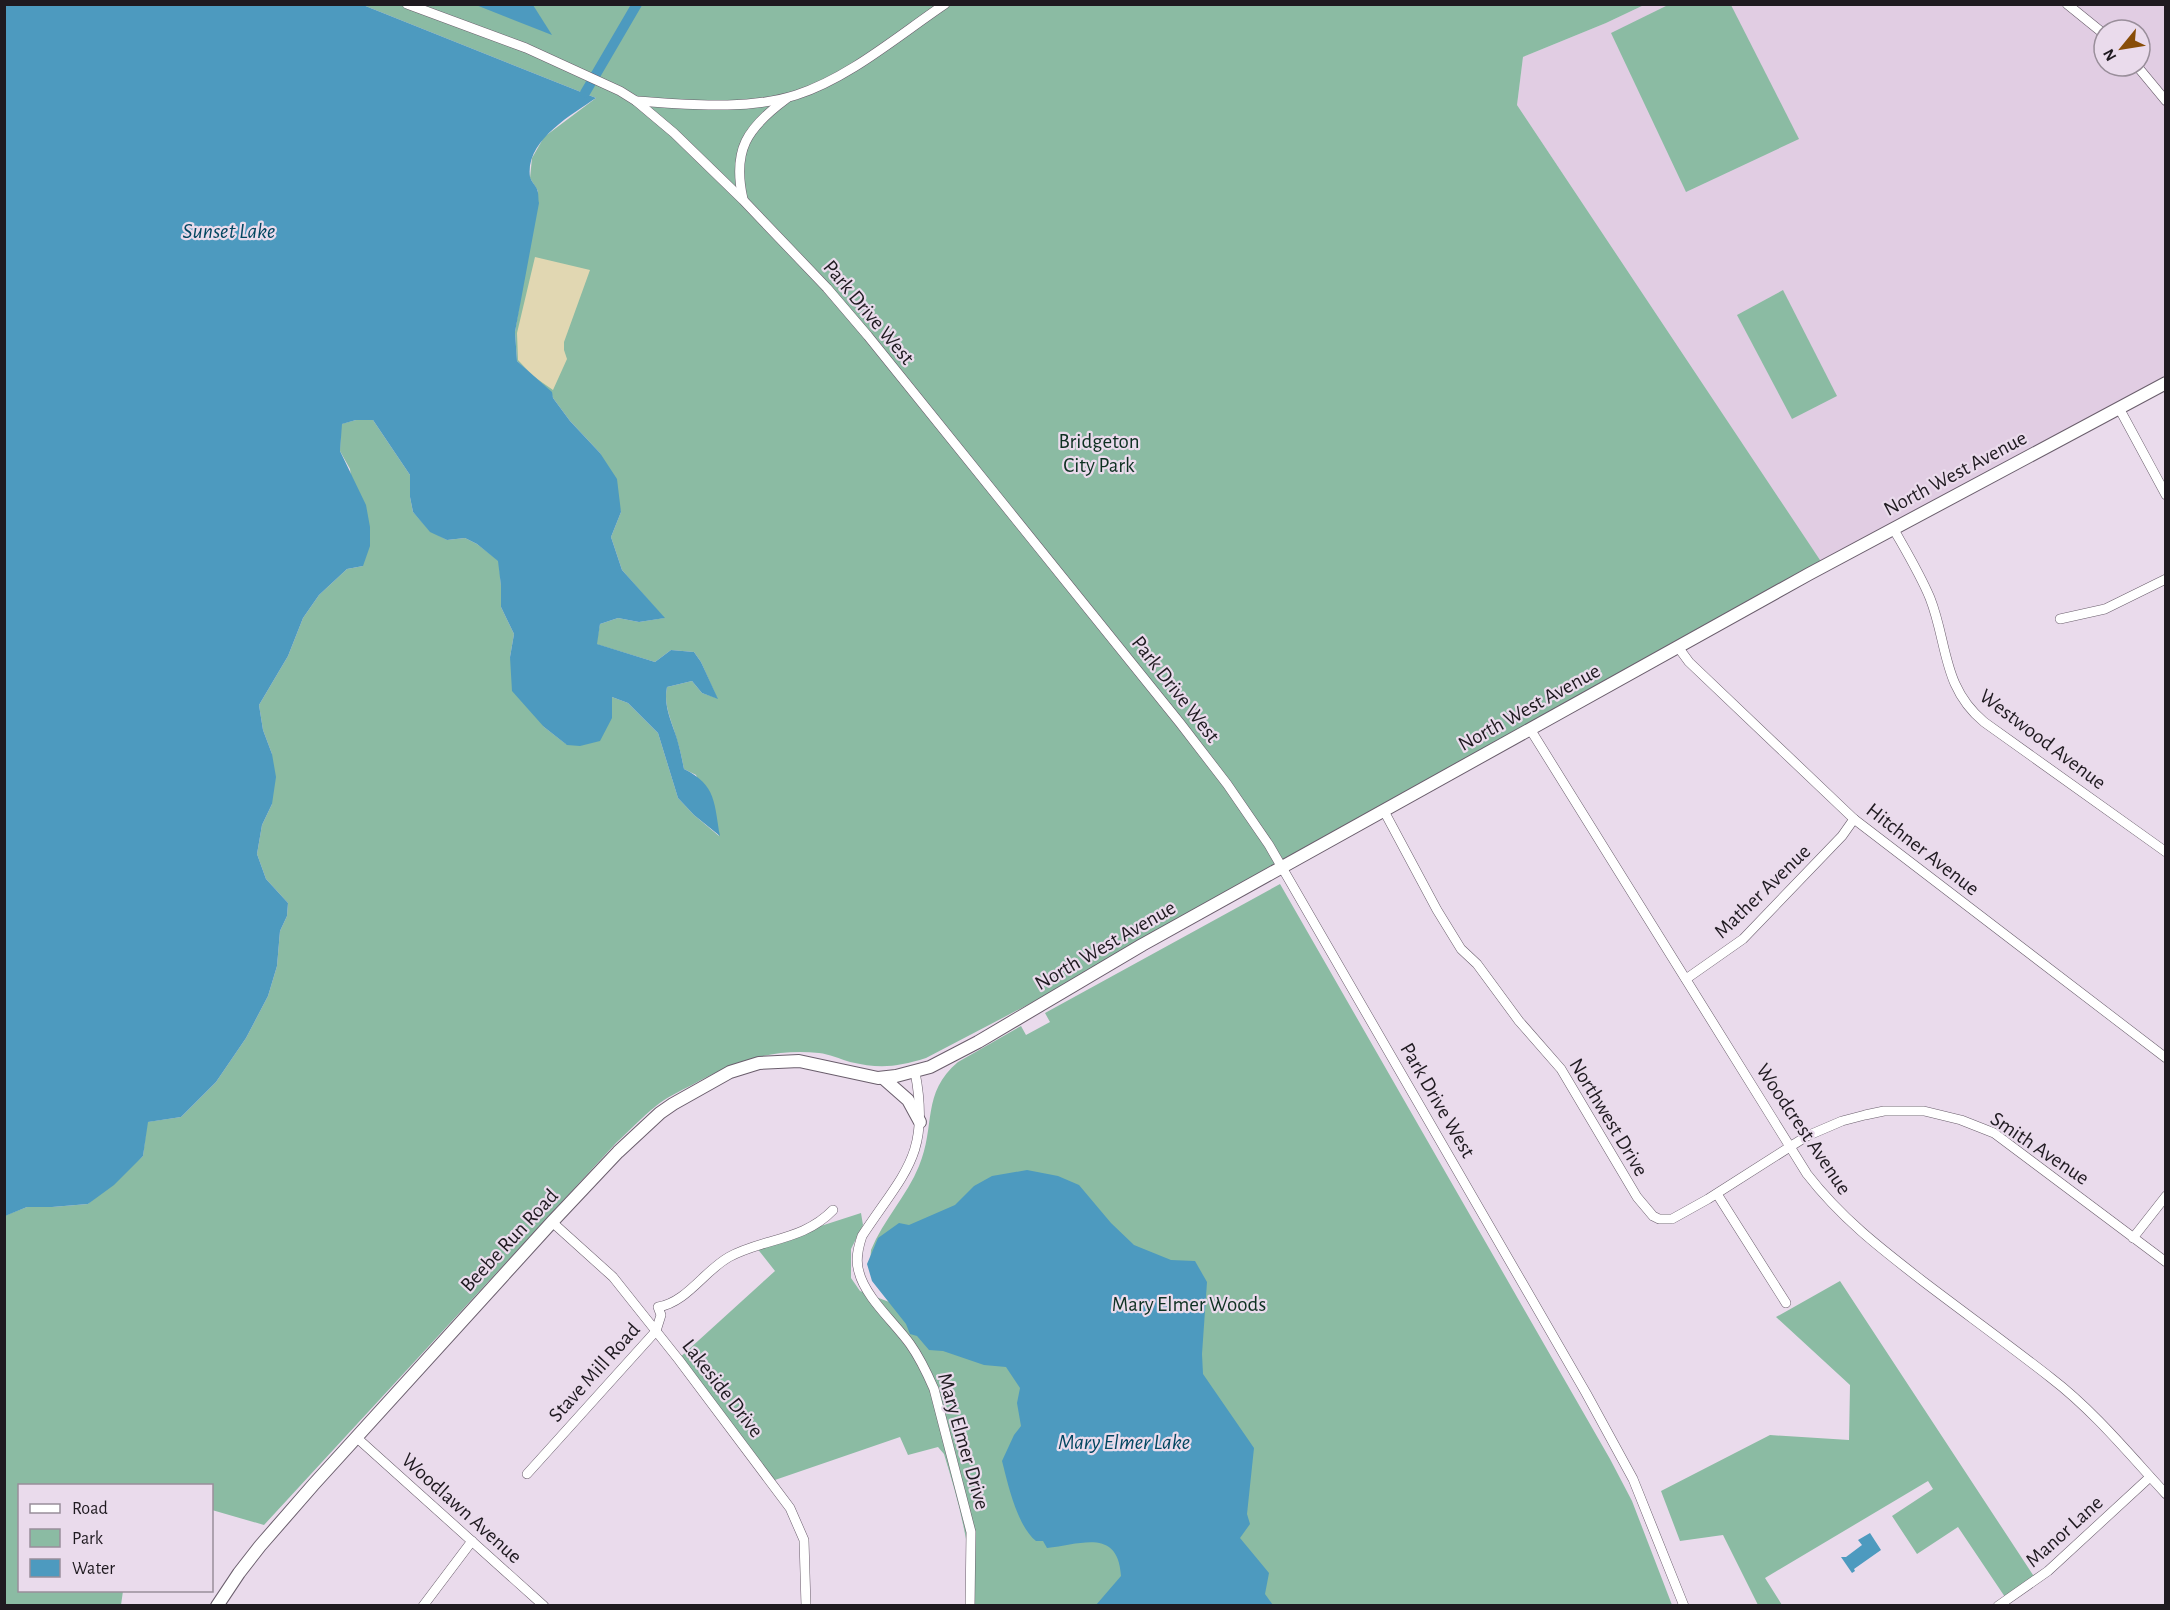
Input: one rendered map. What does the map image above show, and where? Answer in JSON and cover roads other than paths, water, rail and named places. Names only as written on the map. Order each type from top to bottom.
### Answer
[{"type":"main road","name":"North West Avenue","points":[[915,1072],[930,1067],[978,1042],[1142,945],[1893,528],[2166,383]]},
{"type":"main road","name":"Beebe Run Road","points":[[217,1605],[260,1546],[356,1437],[552,1222],[618,1152],[660,1113],[706,1084],[730,1072],[759,1063],[799,1061],[883,1078],[915,1072]]},
{"type":"main road","points":[[883,1078],[908,1100],[920,1122]]},
{"type":"street","name":"Park Drive West","points":[[407,4],[526,48],[598,80],[636,100],[743,200],[827,288],[1128,657],[1227,784],[1282,868],[1597,1412],[1642,1498],[1684,1605]]},
{"type":"street","points":[[636,100],[741,104],[788,97],[808,91],[858,63],[945,4]]},
{"type":"street","points":[[2067,4],[2092,24]]},
{"type":"street","points":[[2147,78],[2166,101]]},
{"type":"street","points":[[743,200],[738,164],[748,136],[762,119],[788,97]]},
{"type":"street","points":[[2119,408],[2166,495]]},
{"type":"street","name":"Westwood Avenue","points":[[1893,528],[1931,600],[1948,664],[1966,705],[1984,722],[2166,852]]},
{"type":"street","points":[[2060,619],[2105,609],[2166,579]]},
{"type":"street","name":"Hitchner Avenue","points":[[1678,647],[1689,662],[1854,819],[2166,1058]]},
{"type":"street","name":"Woodcrest Avenue","points":[[1530,729],[1790,1147],[1820,1190],[1846,1220],[2079,1401],[2166,1494]]},
{"type":"street","name":"Northwest Drive","points":[[1384,811],[1455,940],[1477,964],[1537,1043],[1561,1069],[1643,1206],[1653,1216],[1664,1220],[1672,1219],[1717,1194]]},
{"type":"street","name":"Mather Avenue","points":[[1686,979],[1743,939],[1820,861],[1854,819]]},
{"type":"street","name":"Mary Elmer Drive","points":[[915,1072],[920,1122],[918,1140],[904,1175],[858,1246],[858,1272],[873,1297],[910,1345],[934,1389],[971,1532],[970,1605]]},
{"type":"street","name":"Smith Avenue","points":[[1717,1194],[1790,1147],[1825,1128],[1865,1115],[1895,1111],[1924,1111],[1943,1114],[1994,1133],[2166,1262]]},
{"type":"street","points":[[1717,1194],[1786,1303]]},
{"type":"street","points":[[2133,1238],[2166,1196]]},
{"type":"street","name":"Stave Mill Road","points":[[527,1473],[656,1331],[660,1315],[658,1307],[674,1302],[730,1257],[811,1228],[833,1210]]},
{"type":"street","name":"Lakeside Drive","points":[[552,1222],[613,1277],[748,1449],[790,1508],[799,1523],[806,1552],[806,1605]]},
{"type":"street","name":"Woodlawn Avenue","points":[[356,1437],[544,1605]]},
{"type":"street","name":"Manor Lane","points":[[1998,1605],[2048,1571],[2150,1478]]},
{"type":"street","points":[[423,1605],[472,1540]]},
{"type":"water","name":"Sunset Lake","points":[[5,4],[363,5],[596,98],[552,130],[542,141],[530,164],[530,177],[537,189],[539,203],[515,332],[517,361],[552,392],[553,398],[570,421],[600,453],[617,479],[621,512],[611,537],[622,570],[665,618],[639,622],[618,618],[600,624],[597,644],[655,662],[671,650],[694,652],[718,699],[702,693],[692,681],[667,687],[667,707],[684,769],[703,782],[712,796],[720,836],[694,815],[678,798],[658,733],[628,703],[612,697],[612,718],[600,741],[580,746],[567,745],[544,727],[512,691],[510,657],[514,634],[501,607],[498,561],[477,544],[465,538],[447,540],[430,532],[413,512],[410,475],[373,420],[356,420],[342,424],[340,451],[366,505],[370,527],[370,546],[363,566],[347,569],[319,595],[303,618],[288,656],[259,705],[263,730],[272,754],[276,777],[272,804],[262,825],[257,854],[266,879],[288,903],[287,916],[280,931],[277,966],[268,996],[246,1038],[216,1082],[181,1117],[148,1122],[143,1156],[114,1185],[88,1204],[27,1207],[5,1216]]},
{"type":"water","points":[[476,5],[533,5],[552,35]]},
{"type":"water","name":"Mary Elmer Lake","points":[[1027,1170],[1058,1176],[1079,1185],[1111,1223],[1134,1245],[1171,1260],[1195,1261],[1207,1282],[1202,1354],[1203,1374],[1254,1448],[1247,1514],[1250,1524],[1240,1538],[1269,1573],[1265,1594],[1273,1605],[1096,1605],[1121,1576],[1113,1551],[1105,1545],[1085,1542],[1047,1548],[1043,1541],[1036,1541],[1029,1534],[1018,1515],[1002,1461],[1014,1435],[1021,1426],[1017,1403],[1020,1388],[1006,1367],[984,1365],[943,1351],[929,1350],[917,1336],[910,1334],[906,1324],[872,1281],[867,1264],[878,1238],[899,1223],[909,1225],[955,1205],[974,1186],[992,1176]]},
{"type":"water","points":[[1870,1533],[1881,1550],[1854,1569],[1852,1573],[1841,1557],[1846,1557],[1862,1545],[1858,1540]]},
{"type":"waterway","points":[[585,93],[637,4]]},
{"type":"park label","name":"Bridgeton City Park","points":[[1099,453]]},
{"type":"park label","name":"Mary Elmer Woods","points":[[1189,1304]]}]
